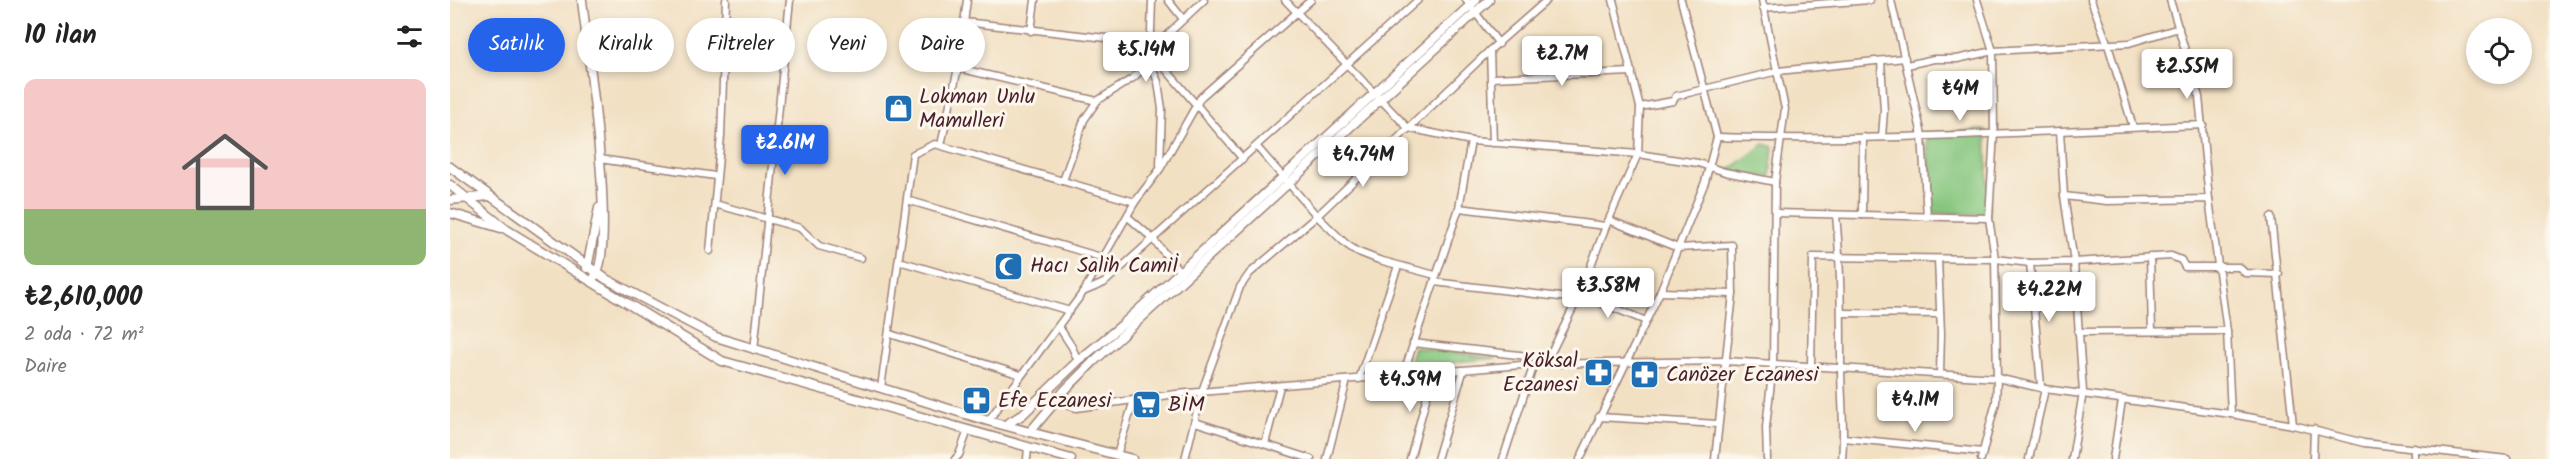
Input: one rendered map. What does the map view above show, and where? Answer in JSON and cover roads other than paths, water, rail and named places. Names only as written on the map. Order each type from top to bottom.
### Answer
[{"type":"street","points":[[582,0],[603,190],[604,243],[598,274],[589,282]]},
{"type":"street","points":[[710,250],[721,136],[726,0]]},
{"type":"street","points":[[754,350],[789,0]]},
{"type":"street","points":[[965,18],[967,0]]},
{"type":"street","points":[[1031,31],[1035,0]]},
{"type":"street","points":[[1152,0],[1150,62],[1158,82],[1162,109],[1160,169]]},
{"type":"street","points":[[1168,0],[1183,19]]},
{"type":"street","points":[[1150,47],[1204,0]]},
{"type":"street","points":[[1285,0],[1407,128],[1471,141],[1638,154],[1698,164],[1775,182]]},
{"type":"street","points":[[988,421],[1084,291],[1135,202],[1160,169],[1202,97],[1311,0]]},
{"type":"street","points":[[1084,291],[1104,283],[1418,0]]},
{"type":"street","points":[[1030,432],[1054,402],[1093,362],[1283,176],[1372,93],[1472,5],[1489,0]]},
{"type":"street","points":[[1185,459],[1202,391],[1240,286],[1250,273],[1317,216],[1490,50],[1547,0]]},
{"type":"street","points":[[1503,459],[1534,364],[1548,358],[1578,296],[1638,154],[1640,106],[1613,0]]},
{"type":"street","points":[[1580,459],[1660,292],[1709,168],[1717,137],[1681,0]]},
{"type":"street","points":[[1762,0],[1785,110],[1783,139],[1775,182],[1773,364],[1766,427],[1767,459]]},
{"type":"street","points":[[1763,8],[1870,0]]},
{"type":"street","points":[[1892,0],[1922,135],[1927,217]]},
{"type":"street","points":[[1844,438],[1982,456],[1996,402],[1997,378],[1995,260],[1989,218],[1994,132],[1993,51],[1977,0]]},
{"type":"street","points":[[2091,0],[2108,45],[2133,127]]},
{"type":"street","points":[[2170,0],[2199,97],[2203,124],[2227,331],[2230,414]]},
{"type":"street","points":[[1472,5],[1499,44]]},
{"type":"street","points":[[1005,425],[1022,415],[1078,361],[1290,184],[1380,99],[1472,5]]},
{"type":"street","points":[[985,25],[1150,47],[1243,159]]},
{"type":"street","points":[[1640,106],[1673,101],[1676,96],[1778,71],[1826,64],[1906,62],[1934,58],[1957,59],[1993,51],[2129,44],[2179,28]]},
{"type":"street","points":[[1490,50],[1493,142]]},
{"type":"street","points":[[1881,61],[1884,111],[1882,137]]},
{"type":"street","points":[[1063,181],[1084,120],[1097,101],[1133,78],[1150,62]]},
{"type":"street","points":[[941,145],[957,72]]},
{"type":"street","points":[[975,72],[1097,101]]},
{"type":"street","points":[[1492,78],[1632,72]]},
{"type":"street","points":[[1717,137],[1783,139],[1882,137],[2203,124]]},
{"type":"street","points":[[2060,131],[2064,196],[2074,262],[2083,392],[2072,459]]},
{"type":"street","points":[[1862,215],[1863,137]]},
{"type":"street","points":[[1403,375],[1459,208],[1471,141]]},
{"type":"street","points":[[881,388],[913,154],[935,144],[941,145],[1135,202]]},
{"type":"street","points":[[1257,147],[1317,216],[1356,251],[1435,279],[1578,296],[1646,321]]},
{"type":"street","points":[[600,159],[716,176]]},
{"type":"street","points":[[450,169],[598,274],[716,337],[988,421],[1130,459]]},
{"type":"street","points":[[450,185],[507,230],[722,361],[1071,459]]},
{"type":"street","points":[[589,282],[586,266],[603,190]]},
{"type":"street","points":[[450,200],[468,200],[489,196]]},
{"type":"street","points":[[2064,196],[2107,201],[2210,199]]},
{"type":"street","points":[[450,212],[468,200]]},
{"type":"street","points":[[907,200],[1104,258]]},
{"type":"street","points":[[715,204],[803,229],[822,248],[861,258]]},
{"type":"street","points":[[1459,208],[1608,223],[1678,248],[1732,245],[1733,294],[1716,459]]},
{"type":"street","points":[[450,212],[507,230]]},
{"type":"street","points":[[1775,213],[1989,218]]},
{"type":"street","points":[[1836,215],[1842,313],[1841,368],[1844,438],[1842,459]]},
{"type":"street","points":[[1128,217],[1152,238],[1183,274]]},
{"type":"street","points":[[2271,217],[2279,274],[2293,425]]},
{"type":"street","points":[[1811,366],[1813,257],[1995,260],[2030,263],[2171,256],[2181,260],[2185,267],[2240,267],[2245,273],[2279,274]]},
{"type":"street","points":[[2150,257],[2152,331]]},
{"type":"street","points":[[1938,259],[1941,314],[1940,374]]},
{"type":"street","points":[[899,261],[1070,311]]},
{"type":"street","points":[[2029,459],[2043,388],[2030,263]]},
{"type":"street","points":[[1359,379],[1398,266]]},
{"type":"street","points":[[1660,292],[1733,294]]},
{"type":"street","points":[[1842,313],[1941,314]]},
{"type":"street","points":[[1059,327],[1078,361]]},
{"type":"street","points":[[2078,332],[2227,331]]},
{"type":"street","points":[[890,334],[1022,375]]},
{"type":"street","points":[[1413,343],[1548,358]]},
{"type":"street","points":[[1041,397],[1076,408],[1202,391],[1462,372],[1534,364],[1726,361],[1997,378],[2043,388],[2083,392],[2122,400],[2293,425],[2364,443],[2507,459]]},
{"type":"street","points":[[1437,459],[1462,372]]},
{"type":"street","points":[[1410,459],[1433,373]]},
{"type":"street","points":[[1327,459],[1347,380]]},
{"type":"street","points":[[1265,444],[1280,386]]},
{"type":"street","points":[[1118,455],[1134,400]]},
{"type":"street","points":[[2113,459],[2122,400]]},
{"type":"street","points":[[1599,417],[1718,424]]},
{"type":"street","points":[[1195,422],[1311,459]]},
{"type":"street","points":[[2313,459],[2314,429]]},
{"type":"street","points":[[955,459],[959,455],[968,430]]},
{"type":"street","points":[[1027,459],[1028,447]]},
{"type":"street","points":[[2414,448],[2414,459]]},
{"type":"place","name":"Lokman Unlu Mamulleri","points":[[898,109]]},
{"type":"place","name":"Hacı Salih Camiİ","points":[[1009,266]]},
{"type":"place","name":"Köksal Eczanesi","points":[[1599,373]]},
{"type":"place","name":"Canözer Eczanesi","points":[[1645,375]]},
{"type":"place","name":"Efe Eczanesi","points":[[977,401]]},
{"type":"place","name":"BİM","points":[[1147,405]]}]
